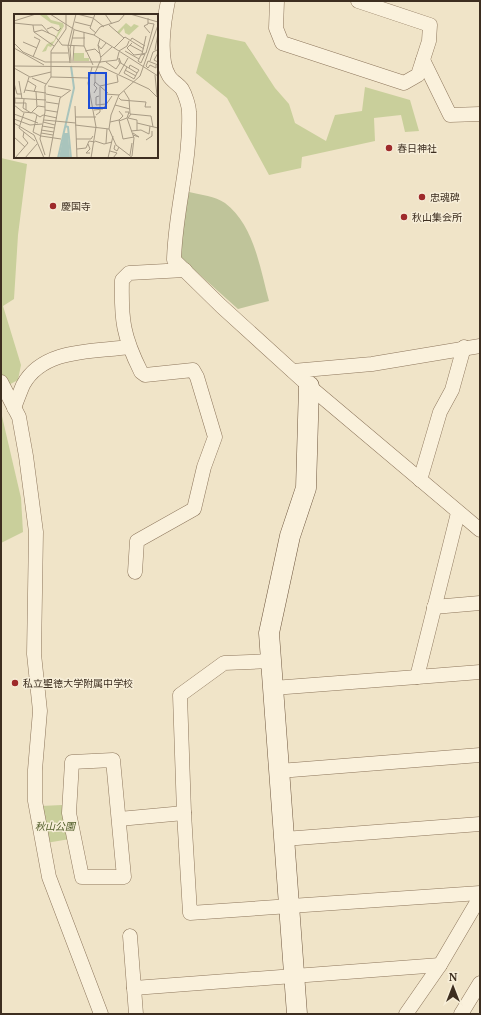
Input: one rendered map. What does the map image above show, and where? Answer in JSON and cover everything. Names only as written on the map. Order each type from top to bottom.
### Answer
[{"type":"street","points":[[168,1],[163,24],[166,68],[169,76],[182,90],[189,110],[189,148],[179,206],[174,260],[221,306],[309,386],[480,530]]},
{"type":"street","points":[[278,1],[276,28],[282,43],[404,82],[418,74],[429,41],[430,25],[358,1]]},
{"type":"street","points":[[423,60],[450,115],[480,114]]},
{"type":"street","points":[[135,572],[136,541],[194,509],[204,467],[215,437],[197,377],[193,370],[145,375],[141,372],[129,347],[121,312],[122,280],[130,273],[185,270]]},
{"type":"street","points":[[293,371],[372,364],[464,347],[480,346]]},
{"type":"street","points":[[14,408],[24,384],[36,370],[47,361],[59,356],[129,347]]},
{"type":"street","points":[[420,480],[440,412],[452,390],[464,347]]},
{"type":"street","points":[[1,382],[19,417],[26,456],[36,532],[34,654],[40,711],[35,770],[35,801],[48,877],[101,1014]]},
{"type":"street","points":[[297,1014],[278,771],[270,623],[290,536],[306,488],[309,386]]},
{"type":"street","points":[[417,677],[458,513]]},
{"type":"street","points":[[434,607],[480,603]]},
{"type":"street","points":[[271,661],[224,663],[180,696],[184,813],[190,913],[480,893]]},
{"type":"street","points":[[273,688],[480,672]]},
{"type":"street","points":[[278,771],[480,755]]},
{"type":"street","points":[[114,760],[119,819],[124,877],[82,877],[69,814],[72,762],[114,760]]},
{"type":"street","points":[[119,819],[184,813]]},
{"type":"street","points":[[284,839],[480,824]]},
{"type":"street","points":[[406,1014],[440,965],[480,897]]},
{"type":"street","points":[[130,936],[136,1014]]},
{"type":"street","points":[[134,988],[440,965]]},
{"type":"street","points":[[461,1014],[480,983]]},
{"type":"green space","points":[[207,34],[245,42],[275,88],[289,104],[295,123],[326,141],[335,115],[362,111],[365,87],[410,100],[419,131],[405,132],[401,115],[374,118],[375,141],[302,157],[301,168],[269,175],[227,98],[196,73]]},
{"type":"green space","points":[[1,158],[27,164],[18,235],[14,299],[3,306],[21,365],[18,380],[1,389]]},
{"type":"green space","points":[[189,192],[212,197],[225,203],[235,212],[249,235],[259,261],[269,301],[238,309],[181,258],[181,230]]},
{"type":"green space","points":[[1,412],[21,498],[23,532],[1,543]]},
{"type":"green space","name":"秋山公園","points":[[62,805],[70,839],[46,843],[41,806]]},
{"type":"place","name":"春日神社","points":[[389,148]]},
{"type":"place","name":"忠魂碑","points":[[422,197]]},
{"type":"place","name":"慶国寺","points":[[53,206]]},
{"type":"place","name":"秋山集会所","points":[[404,217]]},
{"type":"place","name":"私立聖徳大学附属中学校","points":[[15,683]]}]
